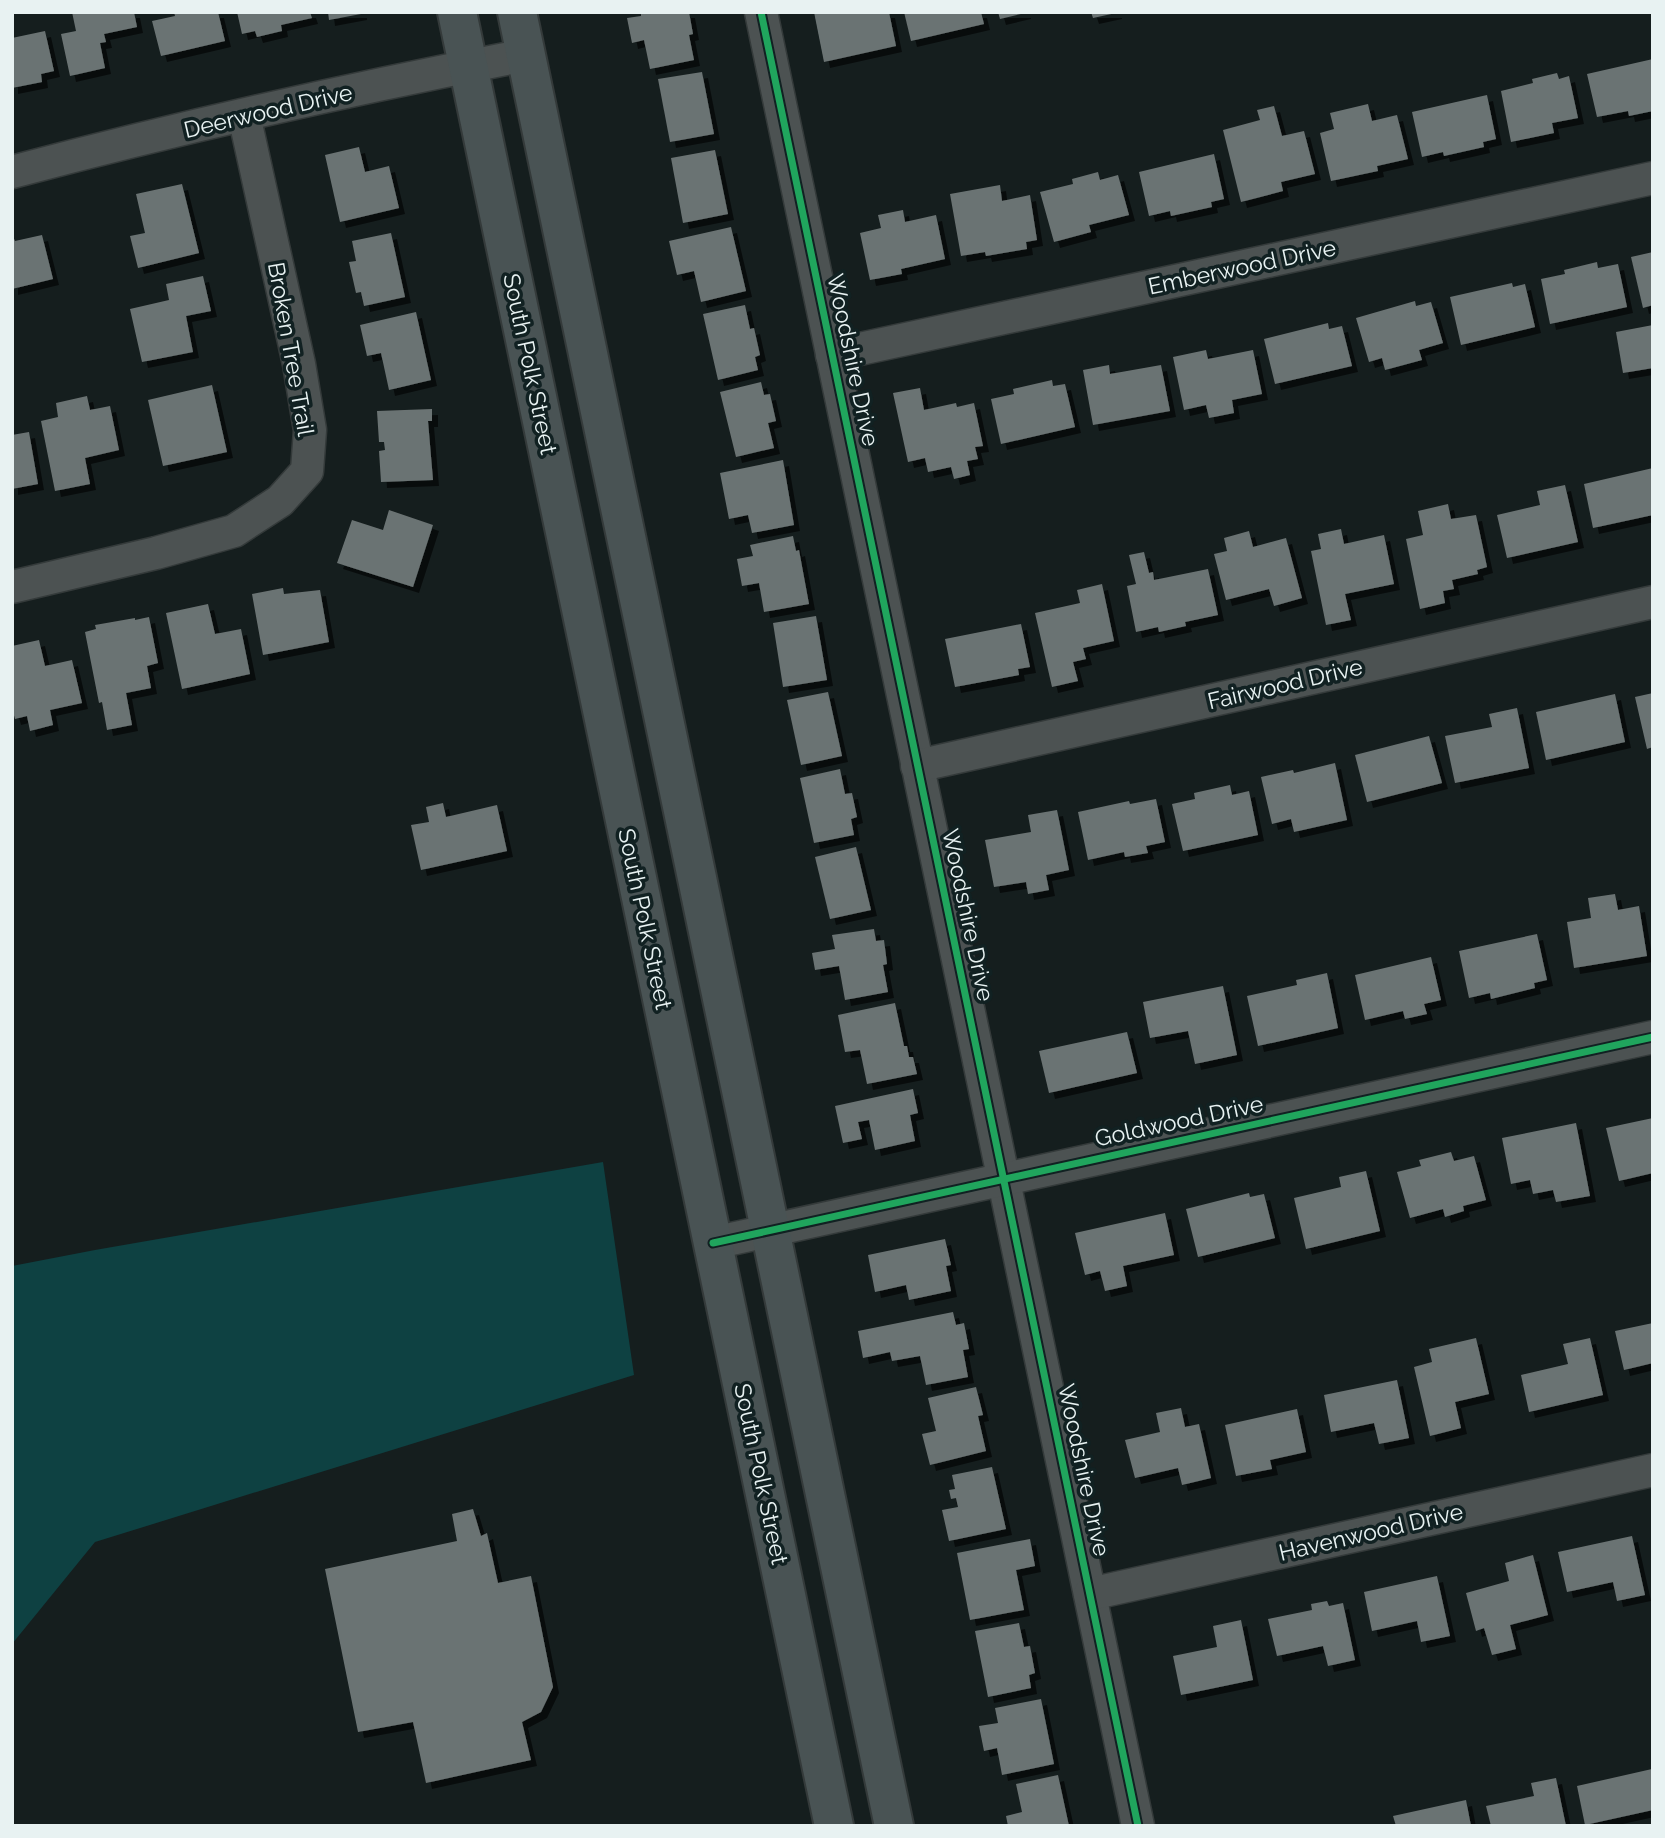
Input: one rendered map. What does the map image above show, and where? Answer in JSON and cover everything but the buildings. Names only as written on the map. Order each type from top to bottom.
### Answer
[{"type":"main road","name":"South Polk Street","points":[[457,12],[834,1826]]},
{"type":"main road","points":[[517,12],[894,1826]]},
{"type":"main road","points":[[603,714],[660,702]]},
{"type":"street","name":"Woodshire Drive","points":[[761,12],[1138,1826]]},
{"type":"street","name":"Deerwood Drive","points":[[12,172],[244,116],[526,55]]},
{"type":"street","name":"Broken Tree Trail","points":[[12,587],[156,553],[234,531],[281,501],[307,471],[310,430],[299,364],[244,116]]},
{"type":"street","name":"Emberwood Drive","points":[[832,355],[1653,178]]},
{"type":"street","name":"Fairwood Drive","points":[[917,766],[1653,602]]},
{"type":"street","name":"Goldwood Drive","points":[[713,1243],[1653,1037]]},
{"type":"street","name":"Havenwood Drive","points":[[1090,1594],[1653,1469]]},
{"type":"shaded area","points":[[603,1162],[634,1375],[95,1542],[12,1644],[12,1266]]},
{"type":"cycle path","points":[[761,12],[1138,1826]]},
{"type":"cycle path","points":[[713,1243],[1653,1037]]}]
